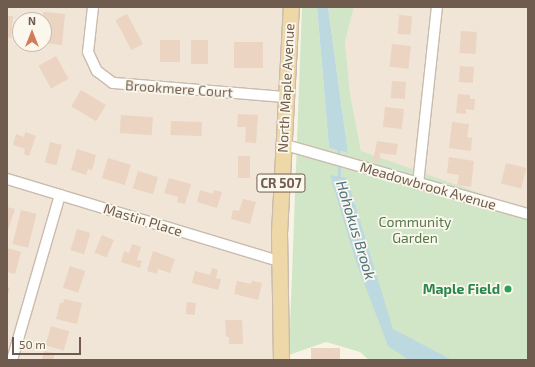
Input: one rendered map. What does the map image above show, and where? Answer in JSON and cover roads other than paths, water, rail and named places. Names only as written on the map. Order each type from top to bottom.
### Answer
[{"type":"main road","name":"North Maple Avenue","points":[[281,360],[279,261],[282,144],[291,7]]},
{"type":"street","name":"Brookmere Court","points":[[93,7],[88,52],[97,72],[113,83],[285,97]]},
{"type":"street","points":[[418,184],[437,7]]},
{"type":"street","name":"Meadowbrook Avenue","points":[[282,144],[325,158],[528,214]]},
{"type":"street","name":"Mastin Place","points":[[7,179],[279,261]]},
{"type":"street","points":[[12,360],[60,195]]},
{"type":"water","name":"Hohokus Brook","points":[[317,7],[328,7],[348,153],[329,148]]},
{"type":"water","name":"Hohokus Brook","points":[[330,175],[347,178],[393,329],[452,360],[409,360],[388,346],[355,259]]},
{"type":"waterway","name":"Hohokus Brook","points":[[338,147],[339,179]]},
{"type":"place","name":"Maple Field","points":[[508,289]]},
{"type":"park label","name":"Community Garden","points":[[415,230]]}]
